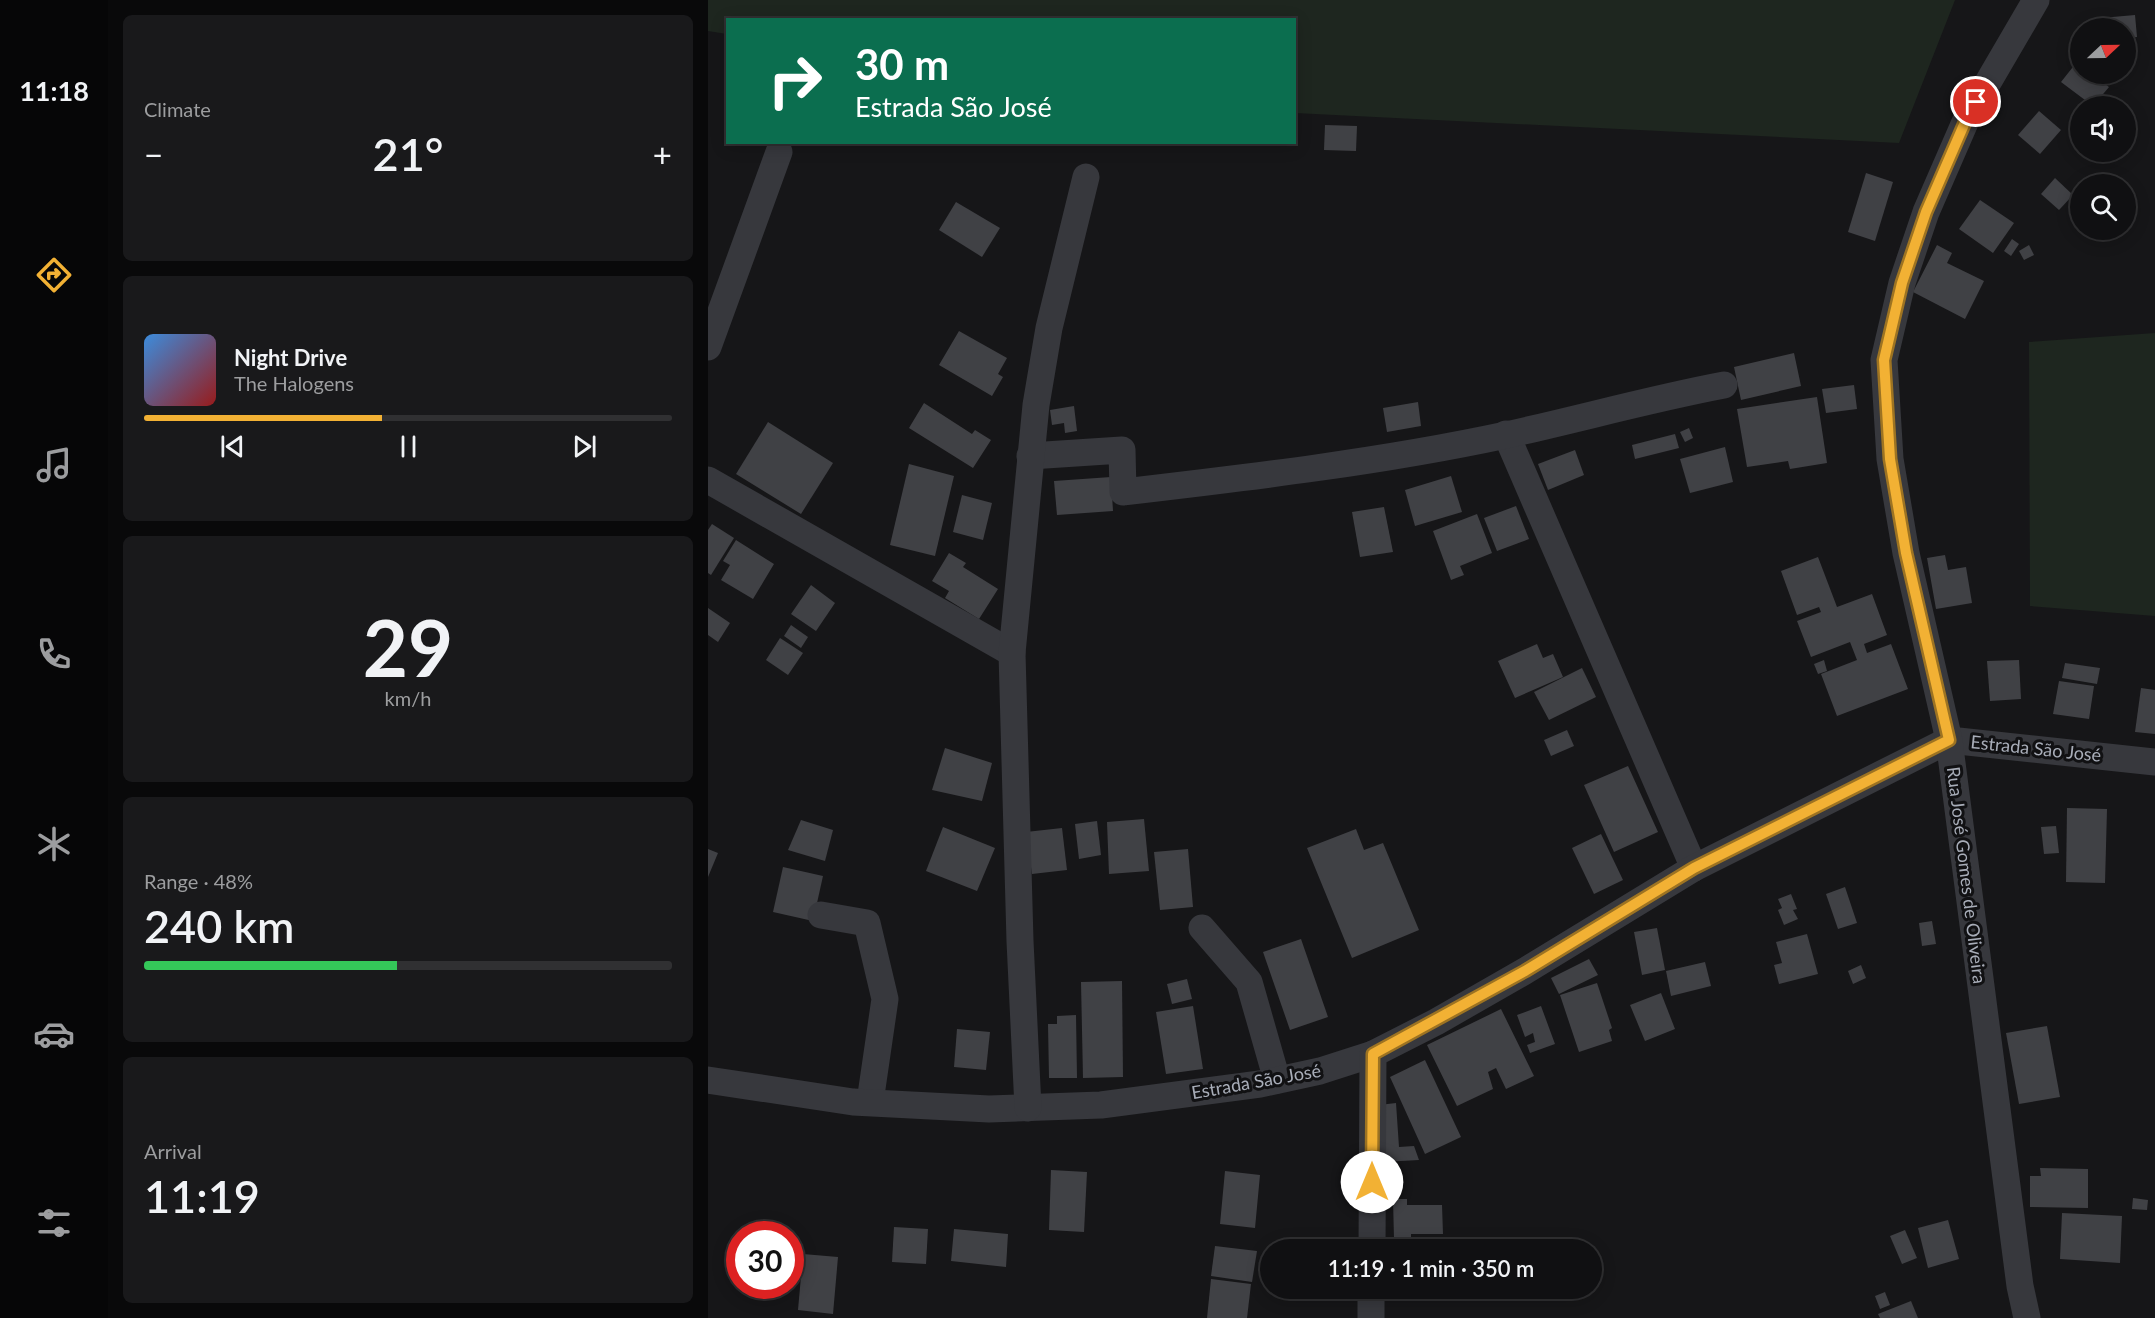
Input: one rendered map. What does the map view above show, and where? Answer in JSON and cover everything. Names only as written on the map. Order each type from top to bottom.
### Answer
[{"type":"street","name":"Rua José Gomes de Oliveira","points":[[2027,1318],[2019,1274],[1949,740],[1906,553],[1892,470],[1884,360],[1902,283],[1926,212],[1966,120],[2036,0]]},
{"type":"street","points":[[708,347],[779,152]]},
{"type":"street","points":[[1028,1108],[1020,941],[1012,653],[1030,456],[1049,328],[1086,177]]},
{"type":"street","points":[[1030,456],[1122,450],[1123,492],[1286,473],[1506,435],[1651,399],[1724,385]]},
{"type":"street","points":[[1506,435],[1694,868]]},
{"type":"street","points":[[708,480],[962,622],[1012,653]]},
{"type":"street","name":"Estrada São José","points":[[708,1080],[753,1088],[870,1102],[989,1109],[1101,1105],[1277,1080],[1320,1071],[1373,1054],[1525,971],[1694,868],[1949,740],[2155,762]]},
{"type":"street","points":[[821,915],[867,924],[885,999],[870,1102]]},
{"type":"street","points":[[1202,928],[1249,982],[1277,1080]]},
{"type":"street","points":[[1371,1239],[1373,1054]]},
{"type":"street","points":[[1371,1299],[1371,1318]]},
{"type":"shaded area","points":[[708,0],[1955,0],[1899,143],[1296,113],[1296,18],[726,18],[726,34],[708,31]]},
{"type":"shaded area","points":[[2155,333],[2155,616],[2030,606],[2029,342]]},
{"type":"building","points":[[2135,15],[2135,18],[2101,18]]},
{"type":"building","points":[[2070,71],[2070,84],[2105,84],[2109,87],[2101,96],[2080,96],[2061,82]]},
{"type":"building","points":[[2039,111],[2061,130],[2040,154],[2018,135]]},
{"type":"building","points":[[1325,125],[1357,126],[1356,151],[1324,150]]},
{"type":"building","points":[[1866,173],[1893,182],[1875,241],[1848,232]]},
{"type":"building","points":[[2055,178],[2070,192],[2070,198],[2059,210],[2041,194]]},
{"type":"building","points":[[1980,200],[2014,223],[1993,253],[1959,229]]},
{"type":"building","points":[[956,202],[1000,228],[982,257],[939,230]]},
{"type":"building","points":[[2012,239],[2019,244],[2011,256],[2004,251]]},
{"type":"building","points":[[1937,245],[1952,253],[1947,263],[1984,281],[1965,319],[1913,292]]},
{"type":"building","points":[[2029,245],[2034,255],[2024,260],[2019,251]]},
{"type":"building","points":[[959,331],[1007,358],[998,374],[1003,377],[992,396],[939,365]]},
{"type":"building","points":[[1794,353],[1801,386],[1741,400],[1734,367]]},
{"type":"building","points":[[1854,385],[1857,409],[1826,413],[1822,389]]},
{"type":"building","points":[[1817,397],[1827,463],[1790,469],[1788,461],[1747,467],[1737,409]]},
{"type":"building","points":[[1418,402],[1421,426],[1387,432],[1383,408]]},
{"type":"building","points":[[924,403],[972,434],[975,430],[991,440],[973,468],[909,428]]},
{"type":"building","points":[[1074,406],[1077,431],[1065,433],[1064,423],[1052,425],[1050,410]]},
{"type":"building","points":[[768,422],[833,463],[801,514],[736,474]]},
{"type":"building","points":[[1689,428],[1693,438],[1685,442],[1680,432]]},
{"type":"building","points":[[1675,434],[1679,448],[1635,459],[1632,445]]},
{"type":"building","points":[[1725,447],[1733,482],[1690,493],[1680,459]]},
{"type":"building","points":[[1575,450],[1584,475],[1548,490],[1538,464]]},
{"type":"building","points":[[909,464],[954,476],[935,556],[890,545]]},
{"type":"building","points":[[1451,476],[1462,512],[1415,526],[1405,490]]},
{"type":"building","points":[[1111,477],[1113,511],[1057,515],[1054,481]]},
{"type":"building","points":[[962,495],[992,503],[983,540],[953,532]]},
{"type":"building","points":[[1516,506],[1529,539],[1497,551],[1484,518]]},
{"type":"building","points":[[1384,507],[1393,552],[1360,557],[1352,512]]},
{"type":"building","points":[[1477,514],[1492,553],[1460,566],[1464,575],[1451,580],[1433,531]]},
{"type":"building","points":[[712,524],[734,538],[711,575],[708,573],[708,530]]},
{"type":"building","points":[[736,540],[774,564],[753,599],[721,580],[730,565],[723,561]]},
{"type":"building","points":[[949,553],[966,563],[963,567],[998,589],[979,619],[945,598],[949,591],[932,581]]},
{"type":"building","points":[[1945,555],[1948,570],[1966,567],[1972,603],[1936,609],[1927,558]]},
{"type":"building","points":[[1818,557],[1837,607],[1872,594],[1887,635],[1864,644],[1867,653],[1891,644],[1908,689],[1837,716],[1821,674],[1857,660],[1850,642],[1811,657],[1797,621],[1821,612],[1819,607],[1797,615],[1781,571]]},
{"type":"building","points":[[811,585],[835,603],[816,631],[791,614]]},
{"type":"building","points":[[708,608],[730,623],[718,642],[708,635]]},
{"type":"building","points":[[791,625],[808,637],[801,648],[784,636]]},
{"type":"building","points":[[780,638],[803,653],[788,675],[766,660]]},
{"type":"building","points":[[1537,644],[1543,658],[1553,654],[1563,677],[1515,698],[1498,661]]},
{"type":"building","points":[[1824,660],[1827,671],[1818,674],[1814,664]]},
{"type":"building","points":[[2019,660],[2021,699],[1990,701],[1987,661]]},
{"type":"building","points":[[2065,663],[2100,668],[2097,684],[2062,678]]},
{"type":"building","points":[[1582,668],[1596,697],[1549,720],[1534,692]]},
{"type":"building","points":[[2059,681],[2094,686],[2089,719],[2053,714]]},
{"type":"building","points":[[2141,688],[2155,690],[2155,734],[2135,732]]},
{"type":"building","points":[[1567,730],[1574,746],[1551,756],[1544,740]]},
{"type":"building","points":[[945,748],[992,763],[982,801],[932,790]]},
{"type":"building","points":[[1628,766],[1658,832],[1614,852],[1584,785]]},
{"type":"building","points":[[2067,808],[2107,809],[2105,883],[2066,882]]},
{"type":"building","points":[[1144,819],[1149,871],[1109,874],[1107,822]]},
{"type":"building","points":[[801,820],[833,830],[825,861],[788,850]]},
{"type":"building","points":[[1097,821],[1101,855],[1079,859],[1075,824]]},
{"type":"building","points":[[2056,826],[2059,853],[2044,854],[2041,827]]},
{"type":"building","points":[[943,827],[995,848],[977,891],[926,871]]},
{"type":"building","points":[[1062,828],[1067,870],[1032,874],[1026,832]]},
{"type":"building","points":[[1356,829],[1364,850],[1383,843],[1419,930],[1352,958],[1307,848]]},
{"type":"building","points":[[1601,834],[1623,880],[1594,894],[1572,848]]},
{"type":"building","points":[[708,849],[718,853],[708,877]]},
{"type":"building","points":[[1188,849],[1193,907],[1160,910],[1154,852]]},
{"type":"building","points":[[783,867],[823,876],[813,921],[773,912]]},
{"type":"building","points":[[1845,887],[1857,923],[1838,929],[1826,894]]},
{"type":"building","points":[[1791,894],[1797,909],[1793,910],[1798,919],[1784,925],[1778,910],[1782,908],[1778,899]]},
{"type":"building","points":[[1932,921],[1936,944],[1922,946],[1919,923]]},
{"type":"building","points":[[1657,928],[1665,970],[1642,975],[1634,932]]},
{"type":"building","points":[[1807,934],[1818,974],[1779,984],[1774,965],[1782,963],[1776,942]]},
{"type":"building","points":[[1301,939],[1328,1017],[1290,1030],[1263,952]]},
{"type":"building","points":[[1589,959],[1598,975],[1559,994],[1551,978]]},
{"type":"building","points":[[1705,962],[1711,986],[1671,996],[1666,971]]},
{"type":"building","points":[[1861,965],[1866,978],[1853,984],[1848,971]]},
{"type":"building","points":[[1187,979],[1192,999],[1172,1004],[1167,984]]},
{"type":"building","points":[[1122,981],[1123,1077],[1083,1078],[1081,982]]},
{"type":"building","points":[[1597,983],[1612,1028],[1609,1030],[1612,1041],[1579,1052],[1560,995]]},
{"type":"building","points":[[1661,993],[1675,1029],[1645,1041],[1630,1005]]},
{"type":"building","points":[[1193,1006],[1203,1069],[1166,1074],[1156,1012]]},
{"type":"building","points":[[1541,1006],[1555,1044],[1530,1053],[1527,1045],[1535,1042],[1533,1033],[1525,1037],[1517,1015]]},
{"type":"building","points":[[1501,1009],[1534,1076],[1506,1089],[1496,1068],[1488,1072],[1493,1089],[1457,1106],[1427,1045]]},
{"type":"building","points":[[1076,1015],[1077,1078],[1049,1078],[1048,1024],[1057,1024],[1057,1016]]},
{"type":"building","points":[[2047,1026],[2060,1097],[2019,1104],[2006,1033]]},
{"type":"building","points":[[957,1029],[990,1032],[986,1070],[954,1067]]},
{"type":"building","points":[[1425,1060],[1461,1137],[1425,1154],[1390,1077]]},
{"type":"building","points":[[1396,1103],[1399,1147],[1414,1146],[1419,1160],[1383,1162],[1379,1105]]},
{"type":"building","points":[[2040,1168],[2088,1169],[2088,1208],[2030,1207],[2030,1176],[2041,1176]]},
{"type":"building","points":[[1051,1170],[1087,1172],[1084,1232],[1049,1230]]},
{"type":"building","points":[[1225,1171],[1260,1175],[1255,1228],[1220,1224]]},
{"type":"building","points":[[2133,1198],[2148,1200],[2147,1210],[2132,1209]]},
{"type":"building","points":[[1393,1199],[1407,1199],[1407,1205],[1442,1205],[1443,1234],[1411,1234],[1411,1239],[1394,1239]]},
{"type":"building","points":[[2062,1213],[2122,1216],[2120,1263],[2060,1259]]},
{"type":"building","points":[[1948,1220],[1959,1259],[1928,1268],[1918,1228]]},
{"type":"building","points":[[894,1227],[928,1229],[926,1264],[892,1262]]},
{"type":"building","points":[[954,1229],[1008,1234],[1006,1267],[951,1261]]},
{"type":"building","points":[[1905,1230],[1917,1258],[1902,1264],[1890,1236]]},
{"type":"building","points":[[1215,1246],[1257,1251],[1252,1282],[1211,1276]]},
{"type":"building","points":[[804,1254],[838,1257],[833,1314],[798,1310],[799,1299],[804,1299]]},
{"type":"building","points":[[1211,1279],[1251,1284],[1247,1318],[1207,1318]]},
{"type":"building","points":[[1885,1292],[1890,1305],[1880,1309],[1875,1296]]},
{"type":"building","points":[[1911,1301],[1918,1318],[1880,1318],[1878,1314]]},
{"type":"route","points":[[1372,1182],[1373,1054],[1436,1022],[1525,971],[1694,868],[1949,740],[1906,553],[1890,459],[1884,360],[1902,283],[1926,212],[1976,102]]}]
